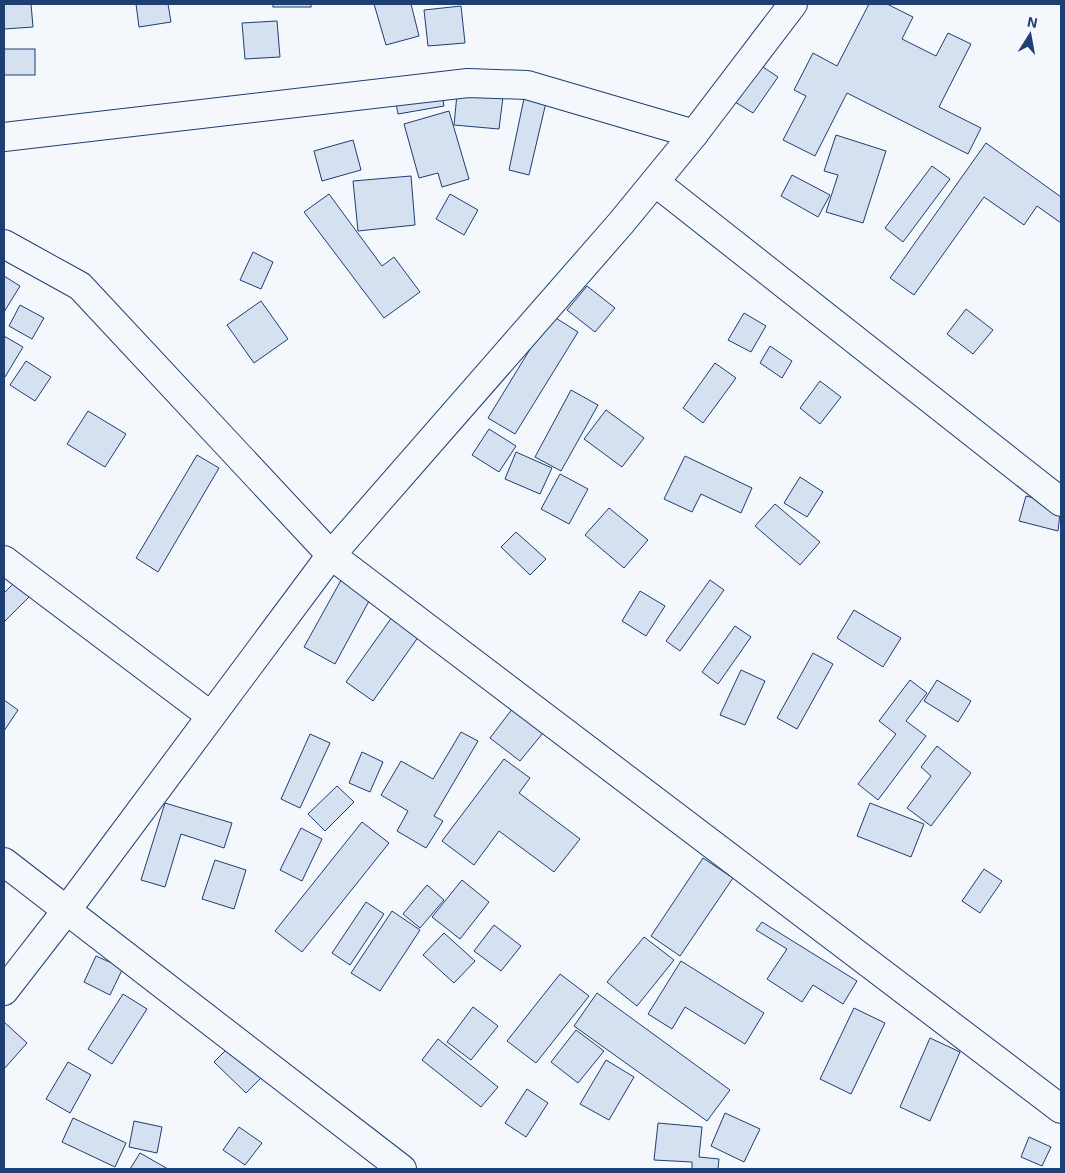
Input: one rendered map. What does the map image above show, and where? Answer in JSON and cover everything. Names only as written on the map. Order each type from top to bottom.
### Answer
[{"type":"street","points":[[4,991],[66,911],[331,555],[655,182],[793,4]]},
{"type":"street","points":[[4,137],[468,83],[527,85],[694,134]]},
{"type":"street","points":[[655,182],[1061,502]]},
{"type":"street","points":[[4,244],[80,286],[331,555],[1061,1109]]},
{"type":"street","points":[[4,560],[211,716]]},
{"type":"street","points":[[4,862],[402,1169]]},
{"type":"building","points":[[4,4],[31,4],[33,27],[4,29]]},
{"type":"building","points":[[136,4],[168,4],[171,22],[139,27]]},
{"type":"building","points":[[273,4],[311,4],[311,7],[273,7]]},
{"type":"building","points":[[374,4],[411,4],[419,36],[386,45]]},
{"type":"building","points":[[869,4],[887,4],[913,17],[902,39],[936,56],[948,33],[971,44],[939,107],[981,128],[968,154],[847,93],[815,156],[783,140],[806,96],[794,90],[813,53],[837,66]]},
{"type":"building","points":[[461,6],[465,43],[428,46],[424,10]]},
{"type":"building","points":[[277,21],[280,57],[245,59],[242,23]]},
{"type":"building","points":[[4,49],[35,49],[35,75],[4,75]]},
{"type":"building","points":[[760,65],[778,77],[753,113],[735,102]]},
{"type":"building","points":[[440,84],[444,106],[398,114],[394,92]]},
{"type":"building","points":[[458,84],[504,89],[499,129],[454,125]]},
{"type":"building","points":[[526,89],[548,94],[529,175],[509,170]]},
{"type":"building","points":[[449,111],[469,179],[442,187],[438,173],[419,178],[404,124]]},
{"type":"building","points":[[836,135],[886,151],[863,223],[826,212],[838,175],[824,171]]},
{"type":"building","points":[[353,140],[361,170],[322,181],[314,151]]},
{"type":"building","points":[[986,143],[1061,197],[1061,223],[1037,206],[1024,225],[984,197],[914,295],[890,278]]},
{"type":"building","points":[[932,166],[950,179],[903,242],[885,228]]},
{"type":"building","points":[[792,175],[830,195],[818,217],[781,196]]},
{"type":"building","points":[[411,176],[415,225],[358,231],[353,181]]},
{"type":"building","points":[[329,194],[382,266],[394,257],[420,292],[384,318],[304,212]]},
{"type":"building","points":[[450,194],[478,210],[464,235],[436,219]]},
{"type":"building","points":[[253,252],[273,262],[261,289],[240,280]]},
{"type":"building","points":[[4,276],[20,286],[4,312]]},
{"type":"building","points":[[587,286],[615,308],[595,332],[567,310]]},
{"type":"building","points":[[261,301],[288,339],[254,363],[227,325]]},
{"type":"building","points":[[20,305],[44,318],[32,339],[9,326]]},
{"type":"building","points":[[966,309],[993,330],[973,354],[947,334]]},
{"type":"building","points":[[744,313],[766,326],[751,352],[728,340]]},
{"type":"building","points":[[551,315],[578,332],[515,434],[488,418]]},
{"type":"building","points":[[4,336],[23,347],[5,377],[4,377]]},
{"type":"building","points":[[770,346],[792,361],[782,378],[760,363]]},
{"type":"building","points":[[26,361],[51,377],[35,401],[10,385]]},
{"type":"building","points":[[715,363],[736,378],[703,423],[683,408]]},
{"type":"building","points":[[820,381],[841,397],[820,424],[800,408]]},
{"type":"building","points":[[571,390],[598,405],[561,471],[535,457]]},
{"type":"building","points":[[606,410],[644,438],[622,467],[584,439]]},
{"type":"building","points":[[88,411],[126,434],[105,467],[67,444]]},
{"type":"building","points":[[489,429],[516,446],[499,472],[472,455]]},
{"type":"building","points":[[516,452],[552,468],[540,494],[505,479]]},
{"type":"building","points":[[197,455],[219,468],[158,572],[136,558]]},
{"type":"building","points":[[685,456],[752,488],[741,513],[701,494],[692,512],[664,499]]},
{"type":"building","points":[[560,474],[588,489],[569,524],[541,509]]},
{"type":"building","points":[[800,477],[823,492],[807,517],[784,503]]},
{"type":"building","points":[[1026,496],[1061,505],[1058,531],[1019,521]]},
{"type":"building","points":[[775,504],[820,542],[800,565],[755,526]]},
{"type":"building","points":[[609,508],[648,540],[624,568],[585,535]]},
{"type":"building","points":[[516,532],[546,559],[530,575],[501,547]]},
{"type":"building","points":[[345,573],[375,590],[335,664],[304,647]]},
{"type":"building","points":[[710,580],[724,590],[680,651],[666,641]]},
{"type":"building","points":[[16,581],[30,596],[4,622],[4,593]]},
{"type":"building","points":[[640,591],[665,606],[646,636],[622,621]]},
{"type":"building","points":[[854,610],[901,638],[883,667],[837,638]]},
{"type":"building","points":[[392,617],[419,636],[373,701],[346,682]]},
{"type":"building","points":[[735,626],[751,637],[718,684],[702,672]]},
{"type":"building","points":[[813,653],[833,664],[797,729],[777,718]]},
{"type":"building","points":[[741,670],[765,681],[745,725],[720,715]]},
{"type":"building","points":[[910,680],[927,693],[906,721],[926,736],[878,800],[858,784],[896,734],[879,721]]},
{"type":"building","points":[[937,680],[971,701],[958,722],[924,701]]},
{"type":"building","points":[[4,700],[18,710],[4,731]]},
{"type":"building","points":[[516,704],[547,728],[520,761],[490,738]]},
{"type":"building","points":[[461,732],[478,741],[434,816],[443,821],[426,848],[397,831],[408,811],[381,795],[401,761],[433,779]]},
{"type":"building","points":[[310,734],[330,743],[300,808],[281,799]]},
{"type":"building","points":[[937,746],[971,773],[931,826],[907,808],[931,776],[921,767]]},
{"type":"building","points":[[362,752],[383,762],[370,792],[349,783]]},
{"type":"building","points":[[504,759],[530,778],[519,793],[580,839],[554,872],[499,831],[474,865],[442,841]]},
{"type":"building","points":[[337,786],[354,802],[325,831],[308,814]]},
{"type":"building","points":[[165,803],[232,823],[224,848],[181,834],[165,887],[141,880]]},
{"type":"building","points":[[870,803],[924,824],[911,857],[857,836]]},
{"type":"building","points":[[362,822],[389,843],[302,952],[275,931]]},
{"type":"building","points":[[301,828],[322,839],[302,881],[280,870]]},
{"type":"building","points":[[703,858],[733,878],[680,956],[651,936]]},
{"type":"building","points":[[215,860],[246,870],[234,909],[202,899]]},
{"type":"building","points":[[984,869],[1002,881],[980,913],[962,901]]},
{"type":"building","points":[[462,880],[489,902],[460,939],[432,917]]},
{"type":"building","points":[[427,885],[444,900],[420,928],[403,914]]},
{"type":"building","points":[[366,902],[384,914],[350,965],[332,953]]},
{"type":"building","points":[[392,911],[420,930],[380,991],[351,973]]},
{"type":"building","points":[[762,922],[857,981],[843,1004],[813,985],[802,1002],[767,979],[787,949],[756,930]]},
{"type":"building","points":[[494,925],[521,946],[501,971],[474,951]]},
{"type":"building","points":[[444,933],[475,961],[454,983],[423,955]]},
{"type":"building","points":[[644,937],[674,960],[637,1006],[607,982]]},
{"type":"building","points":[[96,956],[123,968],[110,995],[84,982]]},
{"type":"building","points":[[681,961],[764,1013],[745,1044],[685,1007],[672,1029],[648,1014]]},
{"type":"building","points":[[560,974],[589,996],[536,1063],[507,1041]]},
{"type":"building","points":[[597,993],[730,1090],[707,1121],[574,1026]]},
{"type":"building","points":[[123,994],[147,1009],[112,1064],[88,1049]]},
{"type":"building","points":[[473,1007],[498,1026],[471,1060],[447,1042]]},
{"type":"building","points":[[854,1008],[885,1023],[851,1094],[820,1079]]},
{"type":"building","points":[[4,1022],[27,1043],[4,1069]]},
{"type":"building","points":[[576,1030],[604,1051],[578,1083],[551,1062]]},
{"type":"building","points":[[930,1038],[960,1052],[930,1121],[900,1107]]},
{"type":"building","points":[[438,1039],[498,1087],[481,1107],[422,1060]]},
{"type":"building","points":[[233,1043],[265,1074],[246,1093],[214,1062]]},
{"type":"building","points":[[606,1060],[634,1077],[609,1120],[580,1104]]},
{"type":"building","points":[[68,1062],[91,1075],[70,1113],[46,1099]]},
{"type":"building","points":[[527,1089],[548,1103],[526,1137],[505,1123]]},
{"type":"building","points":[[725,1113],[760,1129],[744,1162],[711,1146]]},
{"type":"building","points":[[73,1118],[126,1143],[115,1167],[62,1142]]},
{"type":"building","points":[[134,1121],[162,1127],[157,1153],[129,1147]]},
{"type":"building","points":[[658,1123],[702,1127],[699,1157],[719,1159],[718,1169],[692,1169],[692,1162],[654,1160]]},
{"type":"building","points":[[239,1127],[262,1143],[245,1165],[223,1150]]},
{"type":"building","points":[[1029,1137],[1051,1147],[1042,1166],[1021,1157]]},
{"type":"building","points":[[140,1153],[168,1169],[130,1169]]}]
